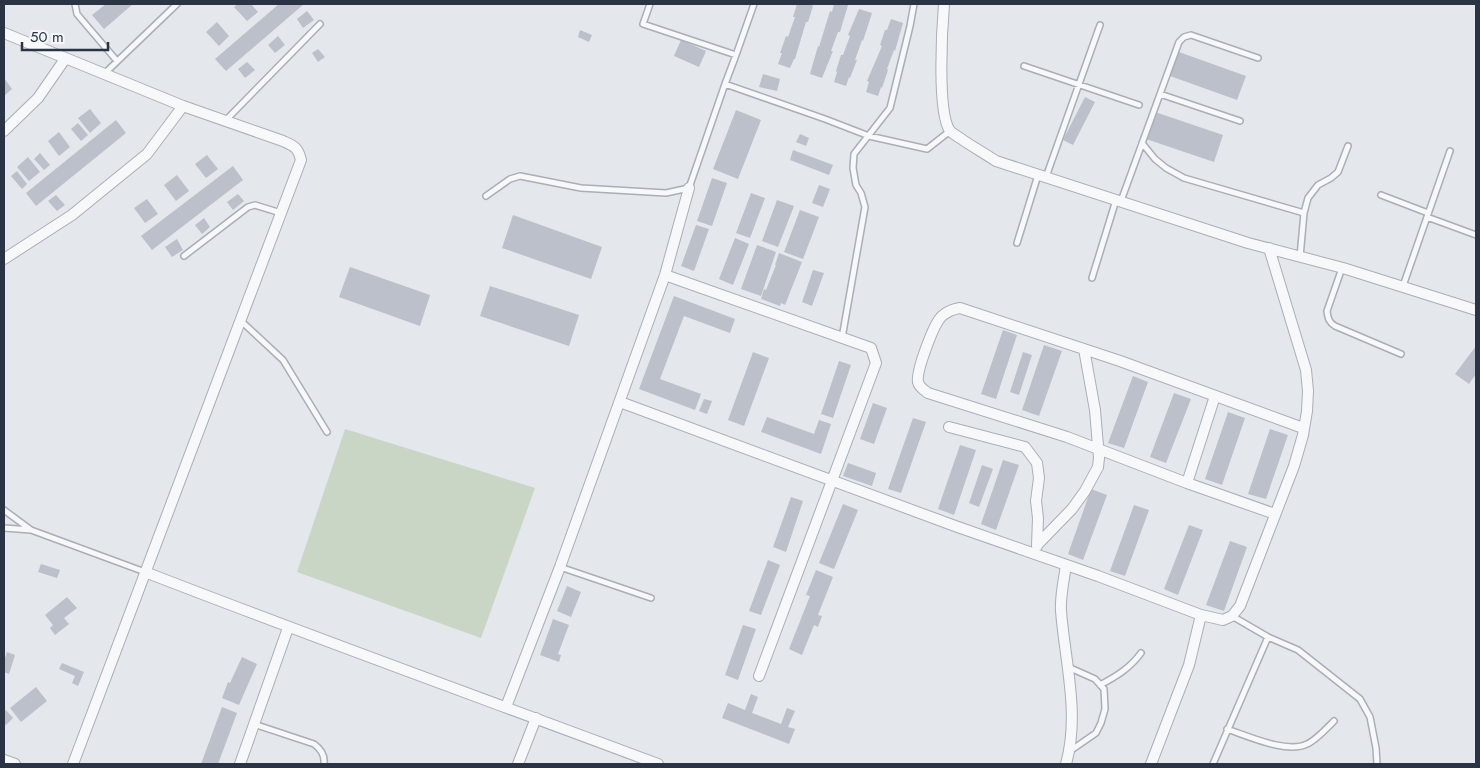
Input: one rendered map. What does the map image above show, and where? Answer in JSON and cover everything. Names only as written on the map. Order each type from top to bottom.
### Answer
[{"type":"street","points":[[944,4],[942,33],[944,114],[950,131],[996,161],[1248,243],[1343,268],[1476,310]]},
{"type":"street","points":[[4,33],[184,106],[284,141],[294,146],[299,152],[301,160],[73,764]]},
{"type":"street","points":[[4,131],[38,98],[65,59]]},
{"type":"street","points":[[4,259],[72,215],[147,154],[184,106]]},
{"type":"street","points":[[506,707],[560,567],[665,275],[689,188]]},
{"type":"street","points":[[620,402],[955,526],[1037,550],[1066,565],[1200,615],[1223,620],[1232,616],[1240,606],[1294,466],[1307,411],[1306,370],[1269,248]]},
{"type":"street","points":[[665,275],[871,348],[876,363],[759,676]]},
{"type":"street","points":[[1275,514],[1057,434],[928,393],[920,386],[917,379],[919,370],[935,324],[950,310],[960,308],[1084,349],[1303,428]]},
{"type":"street","points":[[1037,550],[1085,492],[1098,467],[1095,410],[1084,349]]},
{"type":"street","points":[[1187,483],[1215,396]]},
{"type":"street","points":[[949,427],[1025,447],[1037,463],[1039,478],[1036,502],[1038,518],[1037,550]]},
{"type":"street","points":[[1066,565],[1061,609],[1071,699],[1071,729],[1066,764]]},
{"type":"street","points":[[145,572],[288,628],[658,764]]},
{"type":"street","points":[[1151,764],[1189,665],[1200,615]]},
{"type":"street","points":[[240,764],[288,628]]},
{"type":"street","points":[[518,764],[536,718]]},
{"type":"street","points":[[4,760],[15,764]]},
{"type":"lane","points":[[75,4],[78,14],[117,61]]},
{"type":"lane","points":[[104,74],[177,4]]},
{"type":"lane","points":[[650,4],[643,24],[736,55]]},
{"type":"lane","points":[[486,196],[510,179],[520,176],[581,188],[666,192],[689,188],[754,4]]},
{"type":"lane","points":[[842,338],[865,206],[856,185],[853,168],[854,154],[890,108],[914,4]]},
{"type":"lane","points":[[226,120],[320,24]]},
{"type":"lane","points":[[1016,243],[1079,85],[1100,25]]},
{"type":"lane","points":[[1092,278],[1118,201],[1142,143],[1179,42],[1184,37],[1191,35],[1258,58]]},
{"type":"lane","points":[[1024,66],[1138,106]]},
{"type":"lane","points":[[725,84],[825,118],[869,136],[927,149],[950,131]]},
{"type":"lane","points":[[1160,94],[1240,121]]},
{"type":"lane","points":[[1142,143],[1155,159],[1184,178],[1304,214]]},
{"type":"lane","points":[[1300,256],[1304,214],[1308,198],[1318,185],[1338,172],[1348,146]]},
{"type":"lane","points":[[1403,286],[1450,151]]},
{"type":"lane","points":[[1381,195],[1476,235]]},
{"type":"lane","points":[[184,256],[248,207],[255,205],[281,213]]},
{"type":"lane","points":[[1343,268],[1327,311],[1330,322],[1335,326],[1401,354]]},
{"type":"lane","points":[[240,320],[283,360],[326,432]]},
{"type":"lane","points":[[4,510],[31,530]]},
{"type":"lane","points":[[4,528],[31,530],[145,572]]},
{"type":"lane","points":[[560,567],[651,598]]},
{"type":"lane","points":[[1232,616],[1268,637],[1298,650],[1360,699],[1370,717],[1378,764]]},
{"type":"lane","points":[[1213,764],[1268,637]]},
{"type":"lane","points":[[1100,685],[1124,671],[1141,653]]},
{"type":"lane","points":[[1068,667],[1095,679],[1104,689],[1105,709],[1096,733],[1068,753]]},
{"type":"lane","points":[[1227,729],[1292,748],[1308,744],[1334,721]]},
{"type":"lane","points":[[254,724],[314,744],[322,753],[324,764]]},
{"type":"green space","points":[[345,429],[535,488],[481,638],[297,572]]},
{"type":"building","points":[[106,4],[133,4],[104,29],[92,15]]},
{"type":"building","points":[[238,4],[251,4],[258,12],[247,21],[234,7]]},
{"type":"building","points":[[279,4],[304,4],[226,71],[215,59]]},
{"type":"building","points":[[797,4],[813,4],[813,6],[795,59],[790,68],[778,64],[786,36],[788,37],[795,17],[793,17]]},
{"type":"building","points":[[834,4],[848,5],[840,32],[838,32],[831,51],[833,51],[822,78],[810,74],[830,11],[832,12]]},
{"type":"building","points":[[859,9],[872,13],[855,60],[857,60],[846,86],[834,82],[841,55],[843,55],[850,36],[848,35]]},
{"type":"building","points":[[307,11],[314,20],[303,28],[297,19]]},
{"type":"building","points":[[891,19],[903,23],[895,51],[878,96],[866,92],[869,82],[867,81],[882,46],[880,45],[885,30],[887,30]]},
{"type":"building","points":[[217,22],[229,36],[219,46],[206,32]]},
{"type":"building","points":[[580,30],[592,35],[589,42],[578,37]]},
{"type":"building","points":[[278,36],[285,45],[275,53],[268,45]]},
{"type":"building","points":[[681,40],[706,51],[699,67],[674,56]]},
{"type":"building","points":[[318,49],[325,57],[318,62],[312,53]]},
{"type":"building","points":[[1179,52],[1246,76],[1237,100],[1170,76]]},
{"type":"building","points":[[247,62],[255,70],[245,78],[238,69]]},
{"type":"building","points":[[763,74],[780,79],[777,91],[759,87]]},
{"type":"building","points":[[4,78],[12,89],[4,96]]},
{"type":"building","points":[[1085,97],[1095,102],[1073,145],[1063,140]]},
{"type":"building","points":[[90,109],[101,123],[90,133],[78,118]]},
{"type":"building","points":[[736,110],[761,120],[738,179],[713,169]]},
{"type":"building","points":[[1155,112],[1223,135],[1214,162],[1146,139]]},
{"type":"building","points":[[116,120],[126,133],[36,206],[26,193]]},
{"type":"building","points":[[78,123],[88,135],[81,141],[71,129]]},
{"type":"building","points":[[59,132],[70,147],[59,156],[48,141]]},
{"type":"building","points":[[800,134],[809,138],[806,146],[796,142]]},
{"type":"building","points":[[793,150],[833,165],[829,175],[790,160]]},
{"type":"building","points":[[40,153],[50,165],[44,170],[34,159]]},
{"type":"building","points":[[207,155],[218,169],[206,178],[195,164]]},
{"type":"building","points":[[28,157],[40,172],[29,181],[17,167]]},
{"type":"building","points":[[233,166],[243,180],[152,250],[141,236]]},
{"type":"building","points":[[17,171],[27,184],[22,189],[11,176]]},
{"type":"building","points":[[177,175],[189,191],[176,201],[164,185]]},
{"type":"building","points":[[712,178],[727,183],[712,226],[697,221]]},
{"type":"building","points":[[819,185],[830,189],[823,207],[812,203]]},
{"type":"building","points":[[751,193],[765,198],[750,238],[736,233]]},
{"type":"building","points":[[238,194],[244,201],[233,210],[227,202]]},
{"type":"building","points":[[56,195],[65,205],[57,211],[48,201]]},
{"type":"building","points":[[147,199],[158,214],[145,223],[134,208]]},
{"type":"building","points":[[777,200],[794,206],[778,247],[762,241]]},
{"type":"building","points":[[800,210],[819,217],[803,259],[784,252]]},
{"type":"building","points":[[513,215],[602,247],[591,279],[502,248]]},
{"type":"building","points":[[204,218],[210,227],[202,234],[195,225]]},
{"type":"building","points":[[696,225],[709,229],[694,271],[681,266]]},
{"type":"building","points":[[735,238],[749,244],[733,285],[719,279]]},
{"type":"building","points":[[177,239],[183,250],[172,257],[165,247]]},
{"type":"building","points":[[757,245],[776,252],[761,296],[741,289]]},
{"type":"building","points":[[779,253],[802,262],[785,305],[781,303],[780,306],[761,299],[776,265]]},
{"type":"building","points":[[350,267],[430,295],[420,326],[339,297]]},
{"type":"building","points":[[813,270],[824,273],[812,306],[802,302]]},
{"type":"building","points":[[490,286],[579,315],[569,346],[480,316]]},
{"type":"building","points":[[674,296],[735,319],[730,333],[684,316],[660,379],[701,394],[695,410],[639,389]]},
{"type":"building","points":[[1003,330],[1017,335],[996,399],[981,394]]},
{"type":"building","points":[[1044,345],[1062,351],[1039,416],[1022,410]]},
{"type":"building","points":[[1476,346],[1476,374],[1469,384],[1455,374]]},
{"type":"building","points":[[753,352],[769,358],[744,426],[728,420]]},
{"type":"building","points":[[1023,352],[1032,355],[1019,395],[1010,392]]},
{"type":"building","points":[[839,361],[851,365],[833,418],[821,414]]},
{"type":"building","points":[[1133,376],[1148,382],[1124,448],[1108,443]]},
{"type":"building","points":[[1174,393],[1191,399],[1166,463],[1150,457]]},
{"type":"building","points":[[704,399],[712,401],[707,414],[699,411]]},
{"type":"building","points":[[873,403],[887,408],[874,444],[860,439]]},
{"type":"building","points":[[1228,412],[1245,418],[1222,485],[1205,479]]},
{"type":"building","points":[[767,417],[814,434],[819,420],[831,424],[821,454],[761,432]]},
{"type":"building","points":[[913,418],[926,422],[901,493],[888,489]]},
{"type":"building","points":[[1270,429],[1288,435],[1266,499],[1248,494]]},
{"type":"building","points":[[960,445],[976,450],[954,515],[938,509]]},
{"type":"building","points":[[1003,460],[1019,465],[996,530],[981,524]]},
{"type":"building","points":[[848,463],[876,473],[872,486],[843,476]]},
{"type":"building","points":[[982,465],[993,469],[979,507],[969,503]]},
{"type":"building","points":[[1091,489],[1107,495],[1083,560],[1068,554]]},
{"type":"building","points":[[791,497],[803,501],[786,552],[773,547]]},
{"type":"building","points":[[843,504],[858,510],[834,569],[819,563]]},
{"type":"building","points":[[1134,505],[1149,510],[1125,576],[1110,571]]},
{"type":"building","points":[[1189,525],[1203,530],[1178,595],[1164,589]]},
{"type":"building","points":[[1230,541],[1247,547],[1224,611],[1206,605]]},
{"type":"building","points":[[768,560],[780,565],[761,615],[749,611]]},
{"type":"building","points":[[41,564],[60,570],[57,578],[38,572]]},
{"type":"building","points":[[816,570],[833,577],[818,615],[822,616],[818,627],[814,625],[802,655],[789,649],[810,596],[806,595]]},
{"type":"building","points":[[567,586],[581,592],[571,617],[557,611]]},
{"type":"building","points":[[67,597],[77,608],[64,618],[69,624],[55,635],[50,628],[53,625],[45,615]]},
{"type":"building","points":[[553,619],[569,625],[558,654],[561,655],[559,662],[540,655]]},
{"type":"building","points":[[743,625],[756,629],[738,680],[725,675]]},
{"type":"building","points":[[7,652],[15,655],[9,674],[4,672],[4,661]]},
{"type":"building","points":[[242,657],[257,664],[239,705],[222,698],[228,682],[230,683]]},
{"type":"building","points":[[62,663],[84,672],[78,686],[72,683],[75,676],[59,669]]},
{"type":"building","points":[[36,687],[47,701],[21,722],[10,708]]},
{"type":"building","points":[[751,694],[758,697],[752,713],[781,724],[787,708],[795,711],[788,727],[795,729],[789,744],[722,718],[728,703],[745,710]]},
{"type":"building","points":[[222,707],[237,713],[218,764],[201,764]]},
{"type":"building","points":[[6,710],[13,718],[6,725],[4,723],[4,712]]}]
